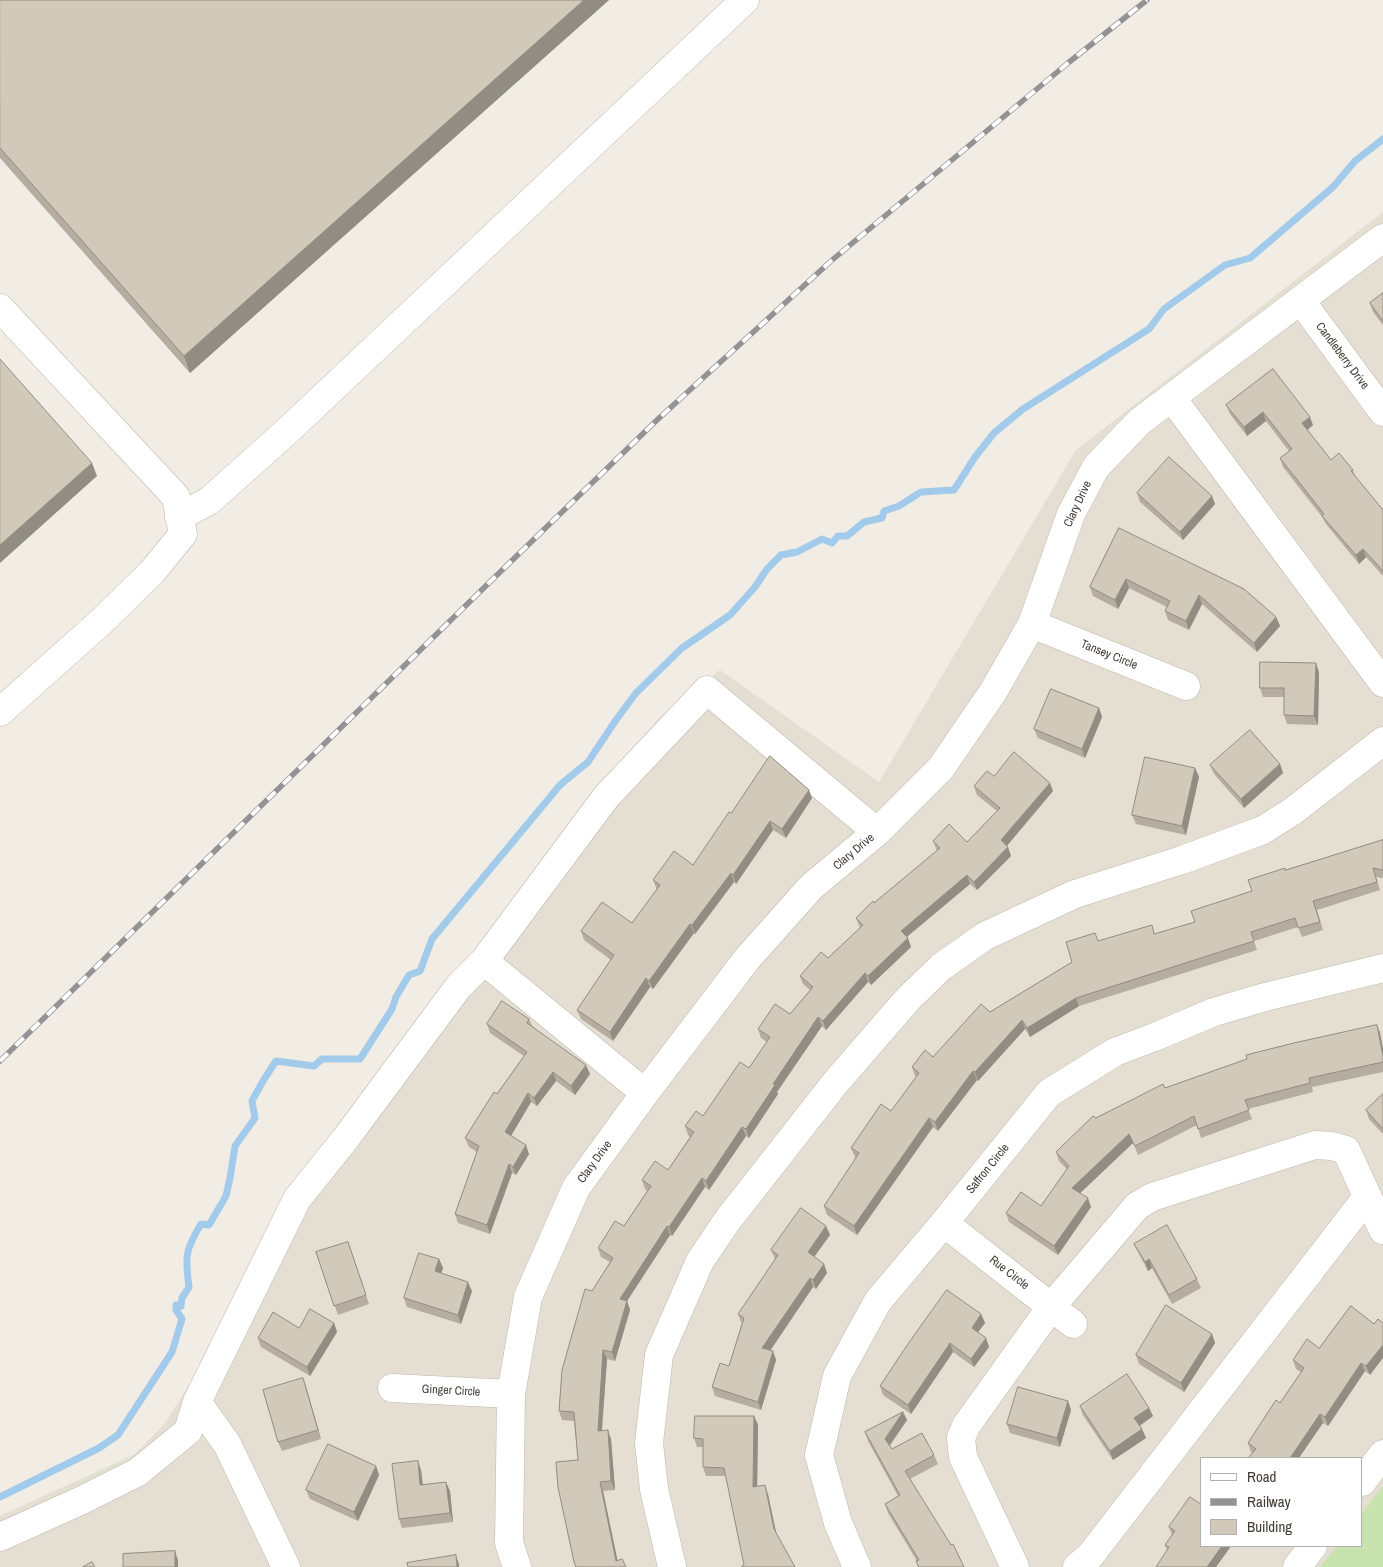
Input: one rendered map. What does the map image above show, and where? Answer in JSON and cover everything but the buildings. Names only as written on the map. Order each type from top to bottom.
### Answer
[{"type":"street","points":[[180,517],[209,501],[284,434],[745,0]]},
{"type":"street","name":"Clary Drive","points":[[517,1567],[509,1543],[510,1394],[528,1297],[576,1188],[645,1093],[747,959],[811,887],[877,832],[941,768],[993,692],[1032,624],[1071,514],[1096,467],[1139,422],[1383,238]]},
{"type":"street","name":"Candleberry Drive","points":[[1301,301],[1383,412]]},
{"type":"street","points":[[0,308],[176,497],[183,534],[152,572],[0,712]]},
{"type":"street","points":[[1172,398],[1383,683]]},
{"type":"street","name":"Tansey Circle","points":[[1032,624],[1186,686]]},
{"type":"street","points":[[0,1537],[78,1502],[138,1472],[188,1431],[197,1402],[297,1199],[352,1131],[459,986],[484,961],[606,797],[707,690],[877,832]]},
{"type":"street","points":[[672,1567],[654,1489],[649,1443],[659,1354],[700,1260],[727,1221],[836,1082],[908,999],[942,967],[985,936],[1075,894],[1182,860],[1263,830],[1292,811],[1383,741]]},
{"type":"street","points":[[484,961],[645,1093]]},
{"type":"street","name":"Saffron Circle","points":[[858,1567],[838,1523],[819,1455],[837,1376],[878,1301],[1049,1093],[1115,1052],[1214,1012],[1265,997],[1383,968]]},
{"type":"street","points":[[1015,1567],[963,1457],[961,1438],[966,1426],[1051,1307],[1137,1206],[1152,1197],[1315,1145],[1332,1146],[1346,1150],[1383,1230]]},
{"type":"street","points":[[1078,1567],[1090,1556],[1367,1197]]},
{"type":"street","name":"Rue Circle","points":[[944,1223],[1073,1324]]},
{"type":"street","name":"Ginger Circle","points":[[392,1388],[510,1394]]},
{"type":"street","points":[[197,1402],[227,1444],[286,1567]]},
{"type":"street","points":[[1363,1481],[1383,1454]]},
{"type":"street","points":[[1297,1567],[1312,1547]]},
{"type":"shaded area","points":[[1383,212],[1383,1567],[0,1567],[0,1516],[135,1454],[165,1423],[201,1366],[285,1194],[657,720],[720,670],[879,782],[1076,450]]},
{"type":"green space","points":[[1383,1486],[1383,1567],[1320,1567],[1336,1547],[1363,1547],[1363,1512]]},
{"type":"waterway","points":[[0,1497],[99,1448],[118,1435],[172,1352],[182,1319],[176,1310],[176,1305],[181,1306],[182,1298],[189,1287],[187,1268],[189,1247],[201,1224],[209,1225],[226,1196],[235,1146],[255,1118],[252,1101],[276,1061],[314,1066],[322,1059],[360,1059],[392,1009],[396,997],[409,975],[420,971],[432,939],[560,785],[588,762],[636,693],[682,648],[730,615],[755,587],[767,569],[781,555],[797,552],[822,539],[832,543],[838,536],[847,536],[864,522],[882,518],[884,511],[899,506],[921,492],[954,490],[975,457],[994,433],[1023,409],[1149,329],[1164,309],[1225,265],[1250,258],[1333,187],[1355,161],[1383,139]]},
{"type":"railway","points":[[0,1061],[657,420],[831,261],[1068,63],[1147,0]]}]
